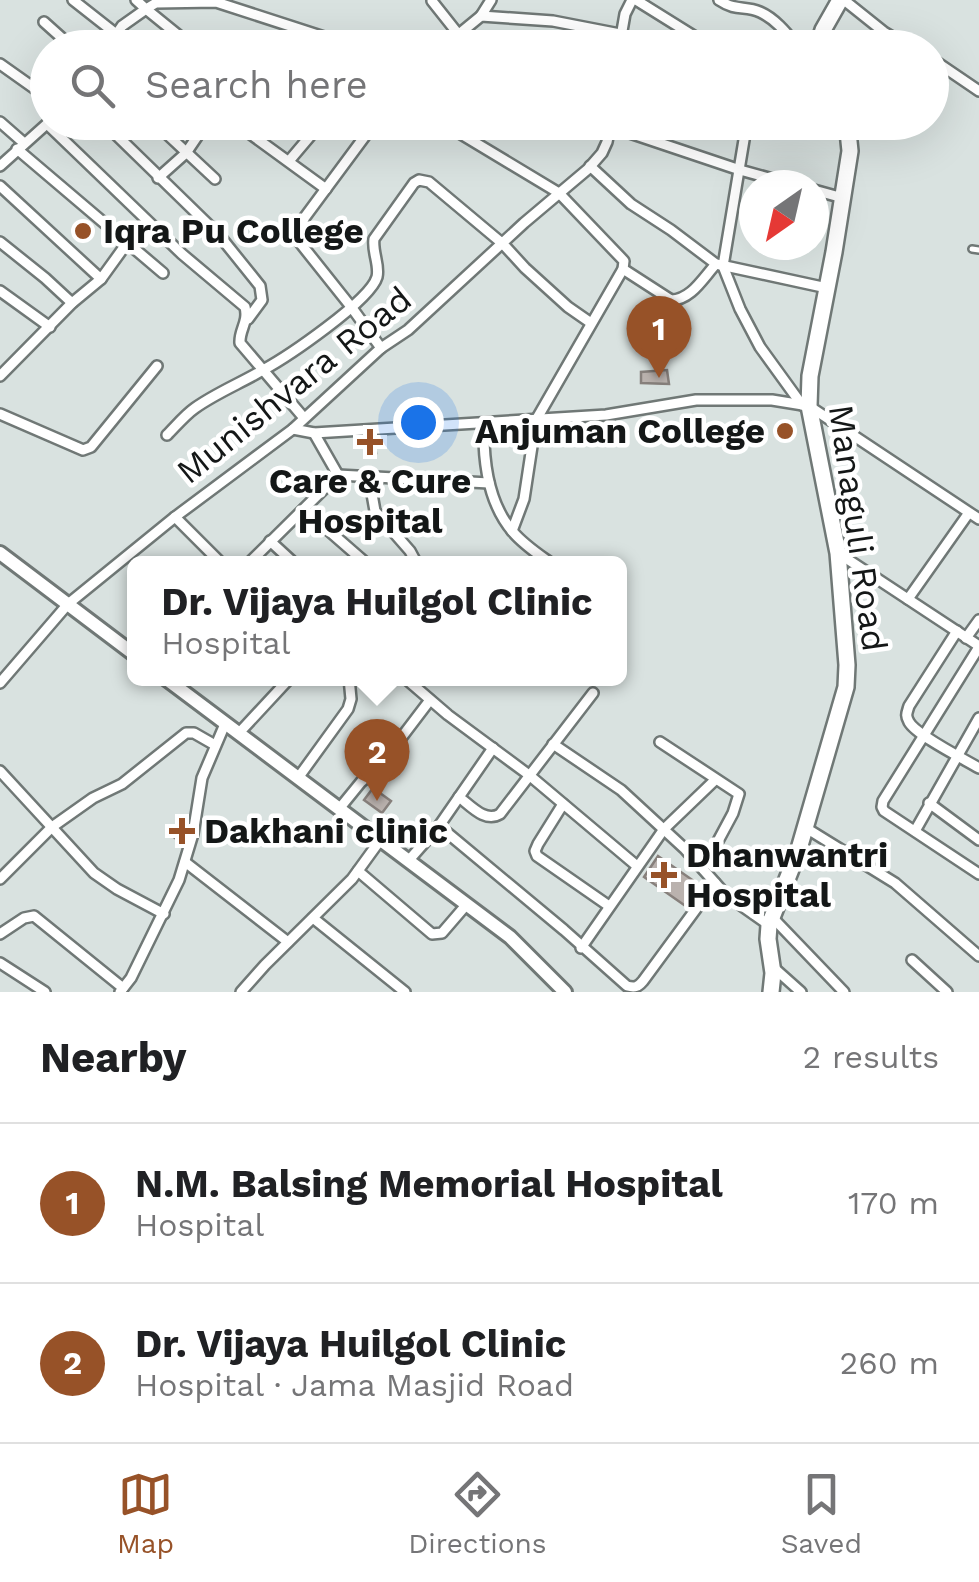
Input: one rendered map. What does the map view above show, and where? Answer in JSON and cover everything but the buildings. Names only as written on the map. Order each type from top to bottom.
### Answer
[{"type":"main road","points":[[823,30],[842,0]]},
{"type":"main road","name":"Managuli Road","points":[[771,992],[770,921],[806,828],[846,688],[838,552],[805,405],[844,198],[849,140]]},
{"type":"street","points":[[73,0],[111,30]]},
{"type":"street","points":[[136,0],[172,30]]},
{"type":"street","points":[[432,0],[455,30]]},
{"type":"street","points":[[465,30],[481,16],[490,0]]},
{"type":"street","points":[[622,30],[634,0],[683,30]]},
{"type":"street","points":[[719,0],[737,10],[763,13],[783,30]]},
{"type":"street","points":[[750,9],[760,0]]},
{"type":"street","points":[[842,0],[881,30]]},
{"type":"street","points":[[119,30],[156,1],[216,2],[304,30]]},
{"type":"street","points":[[481,16],[554,21],[600,30]]},
{"type":"street","points":[[44,22],[53,30]]},
{"type":"street","points":[[0,64],[30,85]]},
{"type":"street","points":[[949,71],[979,91]]},
{"type":"street","points":[[0,122],[21,146],[164,273]]},
{"type":"street","points":[[0,166],[30,138]]},
{"type":"street","points":[[65,140],[182,254],[245,307],[247,321]]},
{"type":"street","points":[[121,140],[219,236],[260,286],[262,300],[247,321],[240,344],[304,418]]},
{"type":"street","points":[[173,140],[215,179]]},
{"type":"street","points":[[158,178],[195,140]]},
{"type":"street","points":[[259,140],[326,188]]},
{"type":"street","points":[[289,161],[307,140]]},
{"type":"street","points":[[363,140],[304,217],[297,233],[301,244],[381,348]]},
{"type":"street","points":[[470,140],[558,194],[624,261],[536,420],[524,499],[512,531]]},
{"type":"street","name":"Munishvara Road","points":[[128,556],[293,430],[590,166],[602,153],[606,140]]},
{"type":"street","points":[[654,140],[740,170],[744,140]]},
{"type":"street","points":[[590,166],[631,204],[719,265],[827,288]]},
{"type":"street","points":[[623,269],[671,300],[678,301],[693,290],[719,265],[739,175]]},
{"type":"street","points":[[167,435],[193,409],[264,370],[352,308],[377,276],[374,239],[419,180],[428,182],[504,244],[524,268],[591,323]]},
{"type":"street","points":[[0,186],[101,279]]},
{"type":"street","points":[[829,194],[844,198]]},
{"type":"street","points":[[0,242],[72,304]]},
{"type":"street","points":[[0,376],[101,279],[127,243]]},
{"type":"street","points":[[719,265],[760,347],[805,405],[979,520]]},
{"type":"street","points":[[0,291],[50,327]]},
{"type":"street","points":[[0,414],[84,450],[91,447],[157,366]]},
{"type":"street","points":[[293,430],[484,424],[606,415],[696,400],[757,399],[805,405]]},
{"type":"street","points":[[484,424],[490,483],[501,515],[512,531],[542,556]]},
{"type":"street","points":[[314,432],[338,475]]},
{"type":"street","points":[[256,556],[338,475],[490,483]]},
{"type":"street","points":[[369,476],[376,511],[412,556]]},
{"type":"street","points":[[304,508],[358,556]]},
{"type":"street","points":[[908,599],[968,514]]},
{"type":"street","points":[[176,517],[214,556]]},
{"type":"street","points":[[270,541],[286,556]]},
{"type":"street","points":[[838,552],[979,647],[882,807],[979,874]]},
{"type":"street","points":[[0,553],[127,650]]},
{"type":"street","name":"Munishvara Road","points":[[0,682],[68,604],[127,556]]},
{"type":"street","points":[[979,620],[962,634],[908,706],[911,726],[979,768]]},
{"type":"street","points":[[175,686],[510,937],[566,992]]},
{"type":"street","points":[[238,734],[283,686]]},
{"type":"street","points":[[298,778],[348,709],[350,686]]},
{"type":"street","points":[[414,686],[637,866]]},
{"type":"street","points":[[459,797],[488,818],[500,814],[592,693]]},
{"type":"street","points":[[339,808],[379,767],[430,700]]},
{"type":"street","points":[[915,831],[979,718]]},
{"type":"street","points":[[0,934],[34,916],[122,990],[164,914],[185,862],[194,834],[202,778],[224,724]]},
{"type":"street","points":[[0,879],[52,827],[93,798],[122,784],[186,733],[194,733],[215,745]]},
{"type":"street","points":[[660,742],[739,794],[703,870]]},
{"type":"street","points":[[552,744],[621,790],[726,894],[770,921],[844,992]]},
{"type":"street","points":[[409,860],[439,826],[493,748]]},
{"type":"street","points":[[0,771],[94,872],[164,914]]},
{"type":"street","points":[[581,948],[664,829],[715,780]]},
{"type":"street","points":[[929,803],[978,837]]},
{"type":"street","points":[[563,804],[538,844],[537,856],[610,906]]},
{"type":"street","points":[[439,826],[626,986],[638,987],[715,884]]},
{"type":"street","points":[[806,828],[895,884],[979,956]]},
{"type":"street","points":[[240,992],[358,871],[380,838]]},
{"type":"street","points":[[185,862],[288,942]]},
{"type":"street","points":[[358,871],[432,934],[442,933],[467,904]]},
{"type":"street","points":[[313,918],[405,992]]},
{"type":"street","points":[[912,960],[947,992]]},
{"type":"street","points":[[0,963],[45,992]]},
{"type":"street","points":[[772,965],[801,992]]},
{"type":"place","name":"Iqra Pu College","points":[[83,231]]},
{"type":"place","name":"N.M. Balsing Memorial Hospital","points":[[659,378]]},
{"type":"place","name":"Anjuman College","points":[[785,431]]},
{"type":"place","name":"Care & Cure Hospital","points":[[370,442]]},
{"type":"place","name":"Dr. Vijaya Huilgol Clinic","points":[[377,801]]},
{"type":"place","name":"Dakhani clinic","points":[[182,831]]},
{"type":"place","name":"Dhanwantri Hospital","points":[[664,875]]}]
